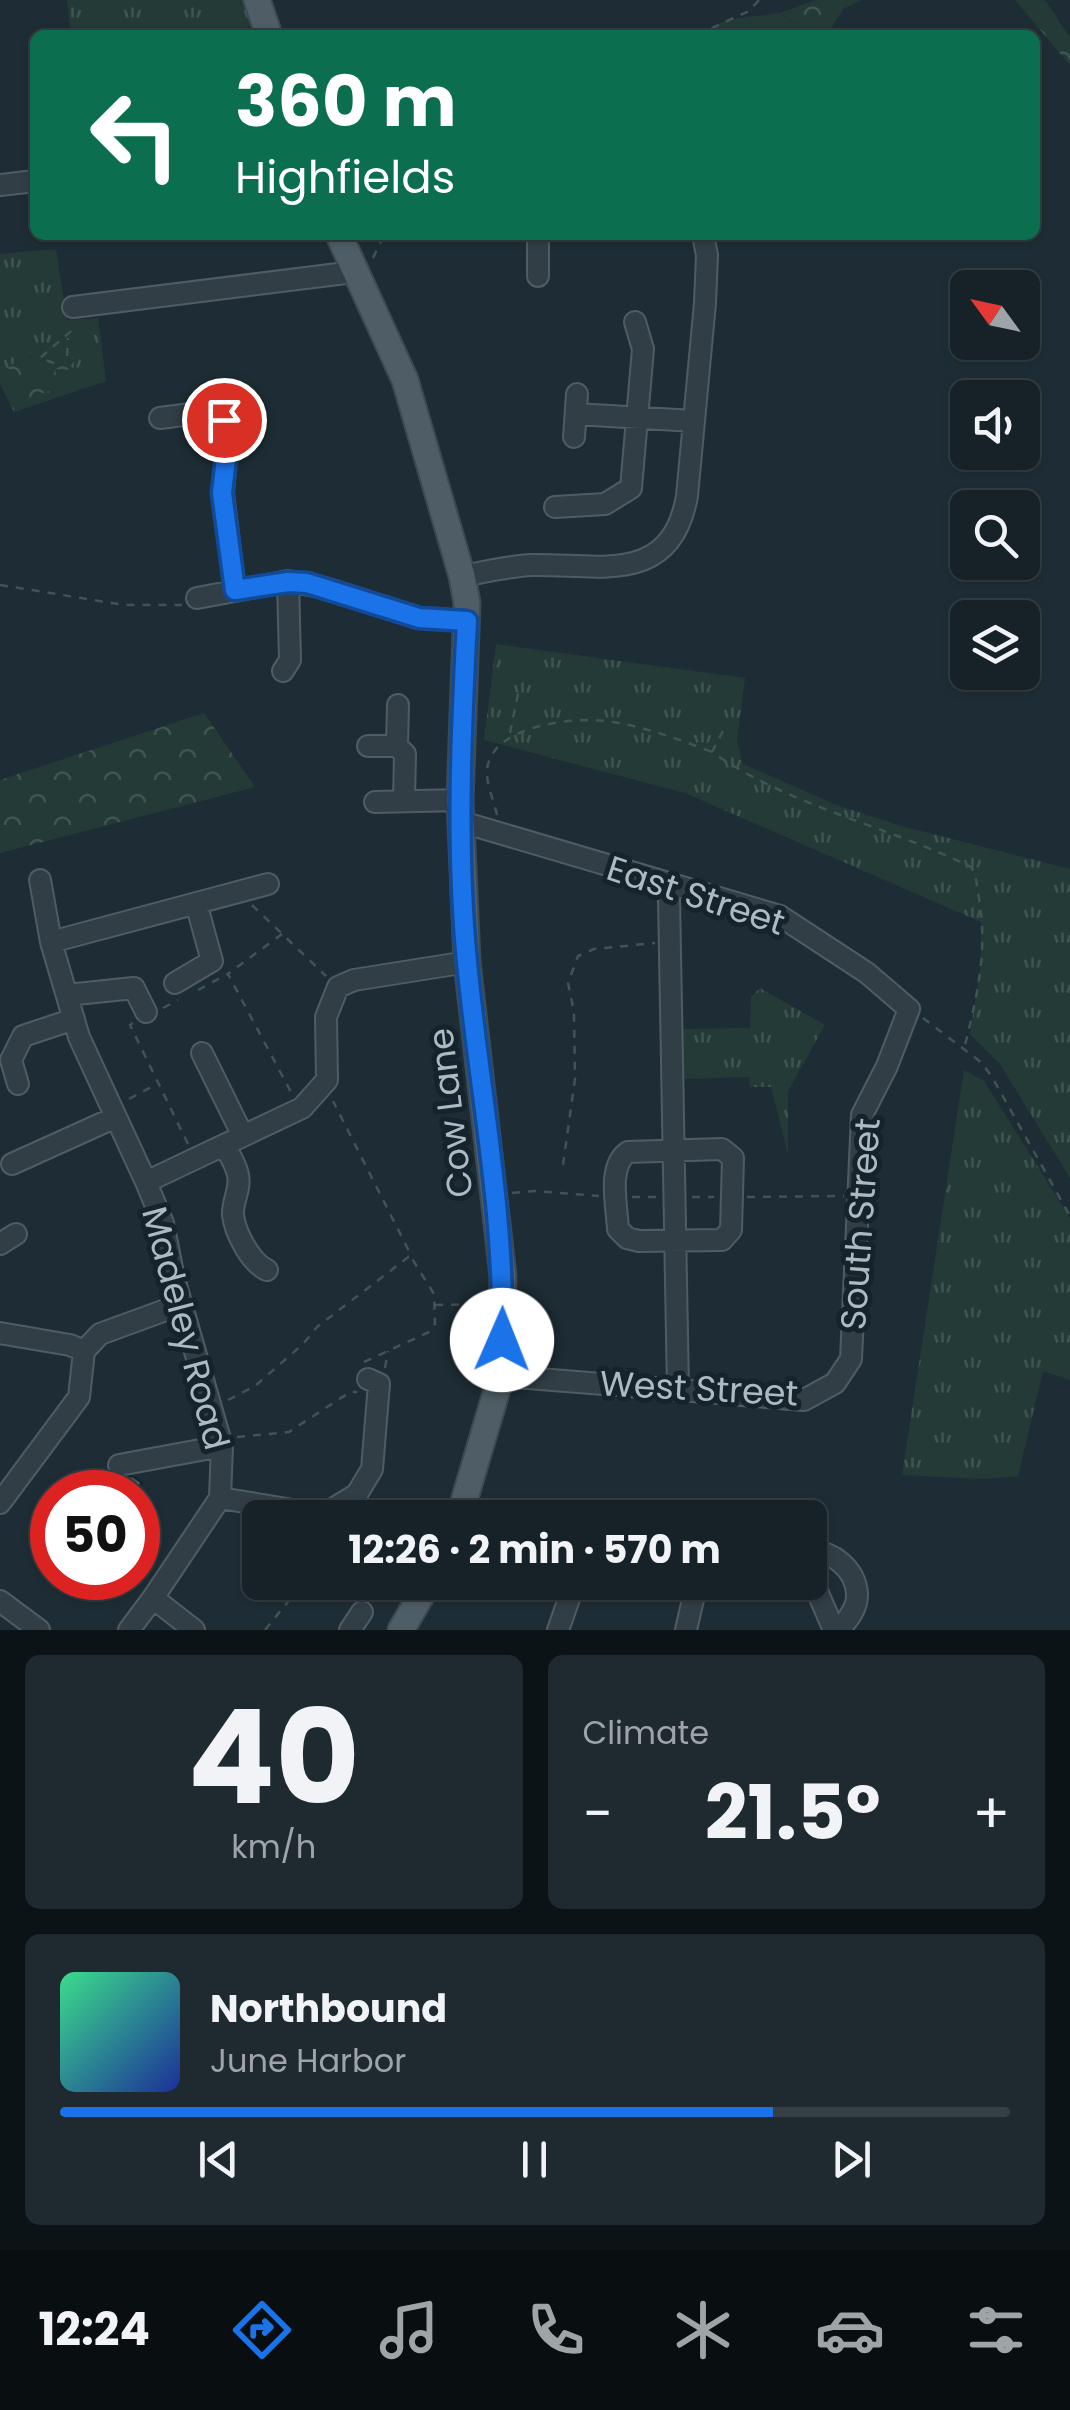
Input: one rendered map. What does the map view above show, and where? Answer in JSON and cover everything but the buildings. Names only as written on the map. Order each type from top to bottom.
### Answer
[{"type":"main road","points":[[257,0],[267,30]]},
{"type":"main road","name":"Cow Lane","points":[[341,240],[405,380],[462,576],[467,621],[461,811],[467,962],[504,1276],[501,1376],[464,1500]]},
{"type":"main road","points":[[401,1630],[418,1600]]},
{"type":"street","points":[[0,185],[30,182]]},
{"type":"street","points":[[538,240],[538,276]]},
{"type":"street","points":[[462,576],[529,565],[622,567],[649,558],[676,534],[684,516],[694,421],[706,271],[703,240]]},
{"type":"street","points":[[75,307],[354,272]]},
{"type":"street","points":[[555,507],[606,504],[631,488],[643,349],[635,322]]},
{"type":"street","points":[[574,437],[576,404],[638,418],[694,421]]},
{"type":"street","points":[[160,418],[206,412],[224,420],[228,441],[222,493],[235,590]]},
{"type":"street","points":[[283,672],[290,660],[288,582]]},
{"type":"street","points":[[196,598],[288,582],[325,588],[419,618],[467,621]]},
{"type":"street","points":[[397,746],[398,705]]},
{"type":"street","points":[[368,746],[397,746],[405,754],[404,801]]},
{"type":"street","name":"East Street","points":[[375,802],[404,801],[461,811],[672,886],[780,916],[868,972],[909,1009]]},
{"type":"street","points":[[40,880],[51,942],[79,1037],[146,1182]]},
{"type":"street","points":[[51,942],[271,882]]},
{"type":"street","points":[[672,886],[669,898],[678,1390]]},
{"type":"street","points":[[181,992],[212,962],[196,903]]},
{"type":"street","points":[[324,1084],[326,1017],[338,987],[354,980],[467,962]]},
{"type":"street","points":[[67,996],[134,988],[149,1013]]},
{"type":"street","name":"South Street","points":[[835,1384],[850,1359],[862,1114],[909,1009]]},
{"type":"street","points":[[18,1084],[11,1060],[24,1036],[74,1020]]},
{"type":"street","points":[[202,1051],[234,1140],[238,1196],[233,1212],[237,1227],[254,1260],[267,1270]]},
{"type":"street","name":"Madeley Road","points":[[160,1586],[220,1498],[222,1444],[163,1223],[146,1182],[300,1109],[324,1084]]},
{"type":"street","points":[[12,1164],[114,1112]]},
{"type":"street","points":[[722,1149],[732,1158],[731,1230],[722,1240],[676,1240],[639,1241],[627,1238],[618,1229],[619,1158],[628,1152],[722,1149]]},
{"type":"street","points":[[0,1503],[79,1396],[84,1351],[100,1334],[182,1304]]},
{"type":"street","points":[[0,1334],[84,1351]]},
{"type":"street","name":"West Street","points":[[501,1376],[804,1400],[835,1384]]},
{"type":"street","points":[[220,1498],[323,1516],[357,1494],[372,1469],[373,1386]]},
{"type":"street","points":[[119,1465],[222,1444]]},
{"type":"street","points":[[177,1476],[181,1454]]},
{"type":"street","points":[[821,1600],[836,1630],[852,1616],[857,1595],[850,1574],[827,1554]]},
{"type":"street","name":"Madeley Road","points":[[128,1630],[150,1600]]},
{"type":"street","points":[[155,1600],[194,1630]]},
{"type":"street","points":[[558,1630],[569,1600]]},
{"type":"street","points":[[686,1630],[693,1600]]},
{"type":"street","points":[[0,1601],[38,1630]]},
{"type":"path","points":[[708,30],[749,12],[759,0]]},
{"type":"path","points":[[54,362],[40,358],[79,322],[75,307]]},
{"type":"path","points":[[66,336],[68,356]]},
{"type":"path","points":[[0,586],[125,606],[193,605],[196,598]]},
{"type":"path","points":[[499,822],[487,770],[491,757],[510,734],[519,689]]},
{"type":"path","points":[[512,720],[519,732]]},
{"type":"path","points":[[510,734],[542,726],[602,720],[638,727],[712,752],[752,778],[813,806],[907,838],[970,867],[975,874],[982,915],[984,959],[964,1049]]},
{"type":"path","points":[[712,752],[724,731]]},
{"type":"path","points":[[239,892],[338,987]]},
{"type":"path","points":[[195,1158],[130,1025],[181,992],[228,974],[282,934]]},
{"type":"path","points":[[563,1165],[574,1079],[574,1012],[568,982],[578,956],[594,949],[672,941]]},
{"type":"path","points":[[228,974],[300,1109]]},
{"type":"path","points":[[909,1009],[964,1049],[992,1076],[1070,1216]]},
{"type":"path","points":[[114,1112],[158,1084]]},
{"type":"path","points":[[222,1444],[289,1432],[350,1392],[373,1386],[364,1361],[432,1329],[435,1305],[427,1279],[410,1255],[324,1084]]},
{"type":"path","points":[[213,1407],[255,1386],[317,1327],[410,1255]]},
{"type":"path","points":[[435,1305],[503,1304]]},
{"type":"path","points":[[265,1630],[289,1600]]},
{"type":"green space","points":[[67,0],[244,0],[255,26],[229,30],[70,30]]},
{"type":"green space","points":[[816,0],[861,0],[843,9],[830,30],[806,30],[780,13]]},
{"type":"green space","points":[[1015,0],[1045,0],[1070,38],[1070,65]]},
{"type":"green space","points":[[779,13],[805,30],[707,30],[726,20]]},
{"type":"green space","points":[[56,249],[67,320],[98,318],[106,381],[14,412],[0,384],[0,254]]},
{"type":"green space","points":[[30,352],[56,361],[71,356],[75,360],[68,370],[55,369],[58,388],[23,400],[8,367]]},
{"type":"green space","points":[[496,644],[745,678],[737,741],[743,764],[834,804],[901,826],[1070,869],[1070,1178],[1000,1064],[970,1034],[981,964],[981,922],[685,793],[484,740]]},
{"type":"green space","points":[[204,713],[255,787],[0,853],[0,780]]},
{"type":"green space","points":[[760,988],[825,1025],[788,1091],[788,1154],[771,1087],[750,1087],[749,1077],[682,1079],[679,1029],[750,1028],[751,997]]},
{"type":"green space","points":[[964,1070],[984,1081],[1070,1218],[1070,1380],[1043,1371],[1018,1476],[984,1479],[902,1475]]},
{"type":"route","points":[[224,420],[228,441],[222,493],[235,590],[307,583],[419,618],[467,621],[460,800],[467,962],[504,1276],[502,1340]]}]
